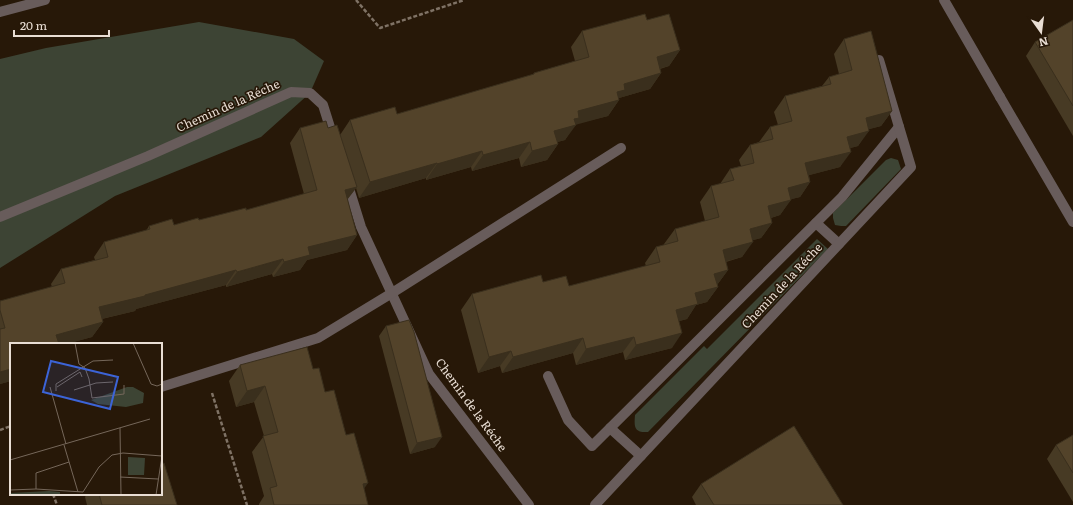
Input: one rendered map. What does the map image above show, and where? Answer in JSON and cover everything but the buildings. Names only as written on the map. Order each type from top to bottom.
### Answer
[{"type":"street","points":[[0,12],[45,0]]},
{"type":"street","points":[[944,0],[1073,222]]},
{"type":"street","name":"Chemin de la Réche","points":[[595,505],[911,167],[880,60]]},
{"type":"street","name":"Chemin de la Réche","points":[[0,217],[148,156],[291,92],[310,93],[323,104],[337,148]]},
{"type":"street","points":[[548,376],[568,420],[592,446],[842,197],[899,126]]},
{"type":"street","points":[[162,387],[318,338],[621,148]]},
{"type":"street","name":"Chemin de la Réche","points":[[344,170],[361,228],[429,374],[530,505]]},
{"type":"street","points":[[816,223],[839,244]]},
{"type":"street","points":[[610,428],[641,456]]},
{"type":"path","points":[[356,0],[380,28],[464,0]]},
{"type":"path","points":[[206,373],[247,505]]},
{"type":"path","points":[[0,430],[10,426]]},
{"type":"path","points":[[53,495],[57,505]]},
{"type":"green space","points":[[199,22],[294,39],[324,61],[310,93],[261,137],[115,196],[0,268],[0,59],[46,48]]},
{"type":"green space","points":[[891,158],[898,160],[901,169],[846,226],[835,225],[833,213],[886,160]]},
{"type":"green space","points":[[817,239],[828,249],[648,432],[637,430],[635,426],[635,415],[704,346],[707,349]]}]
